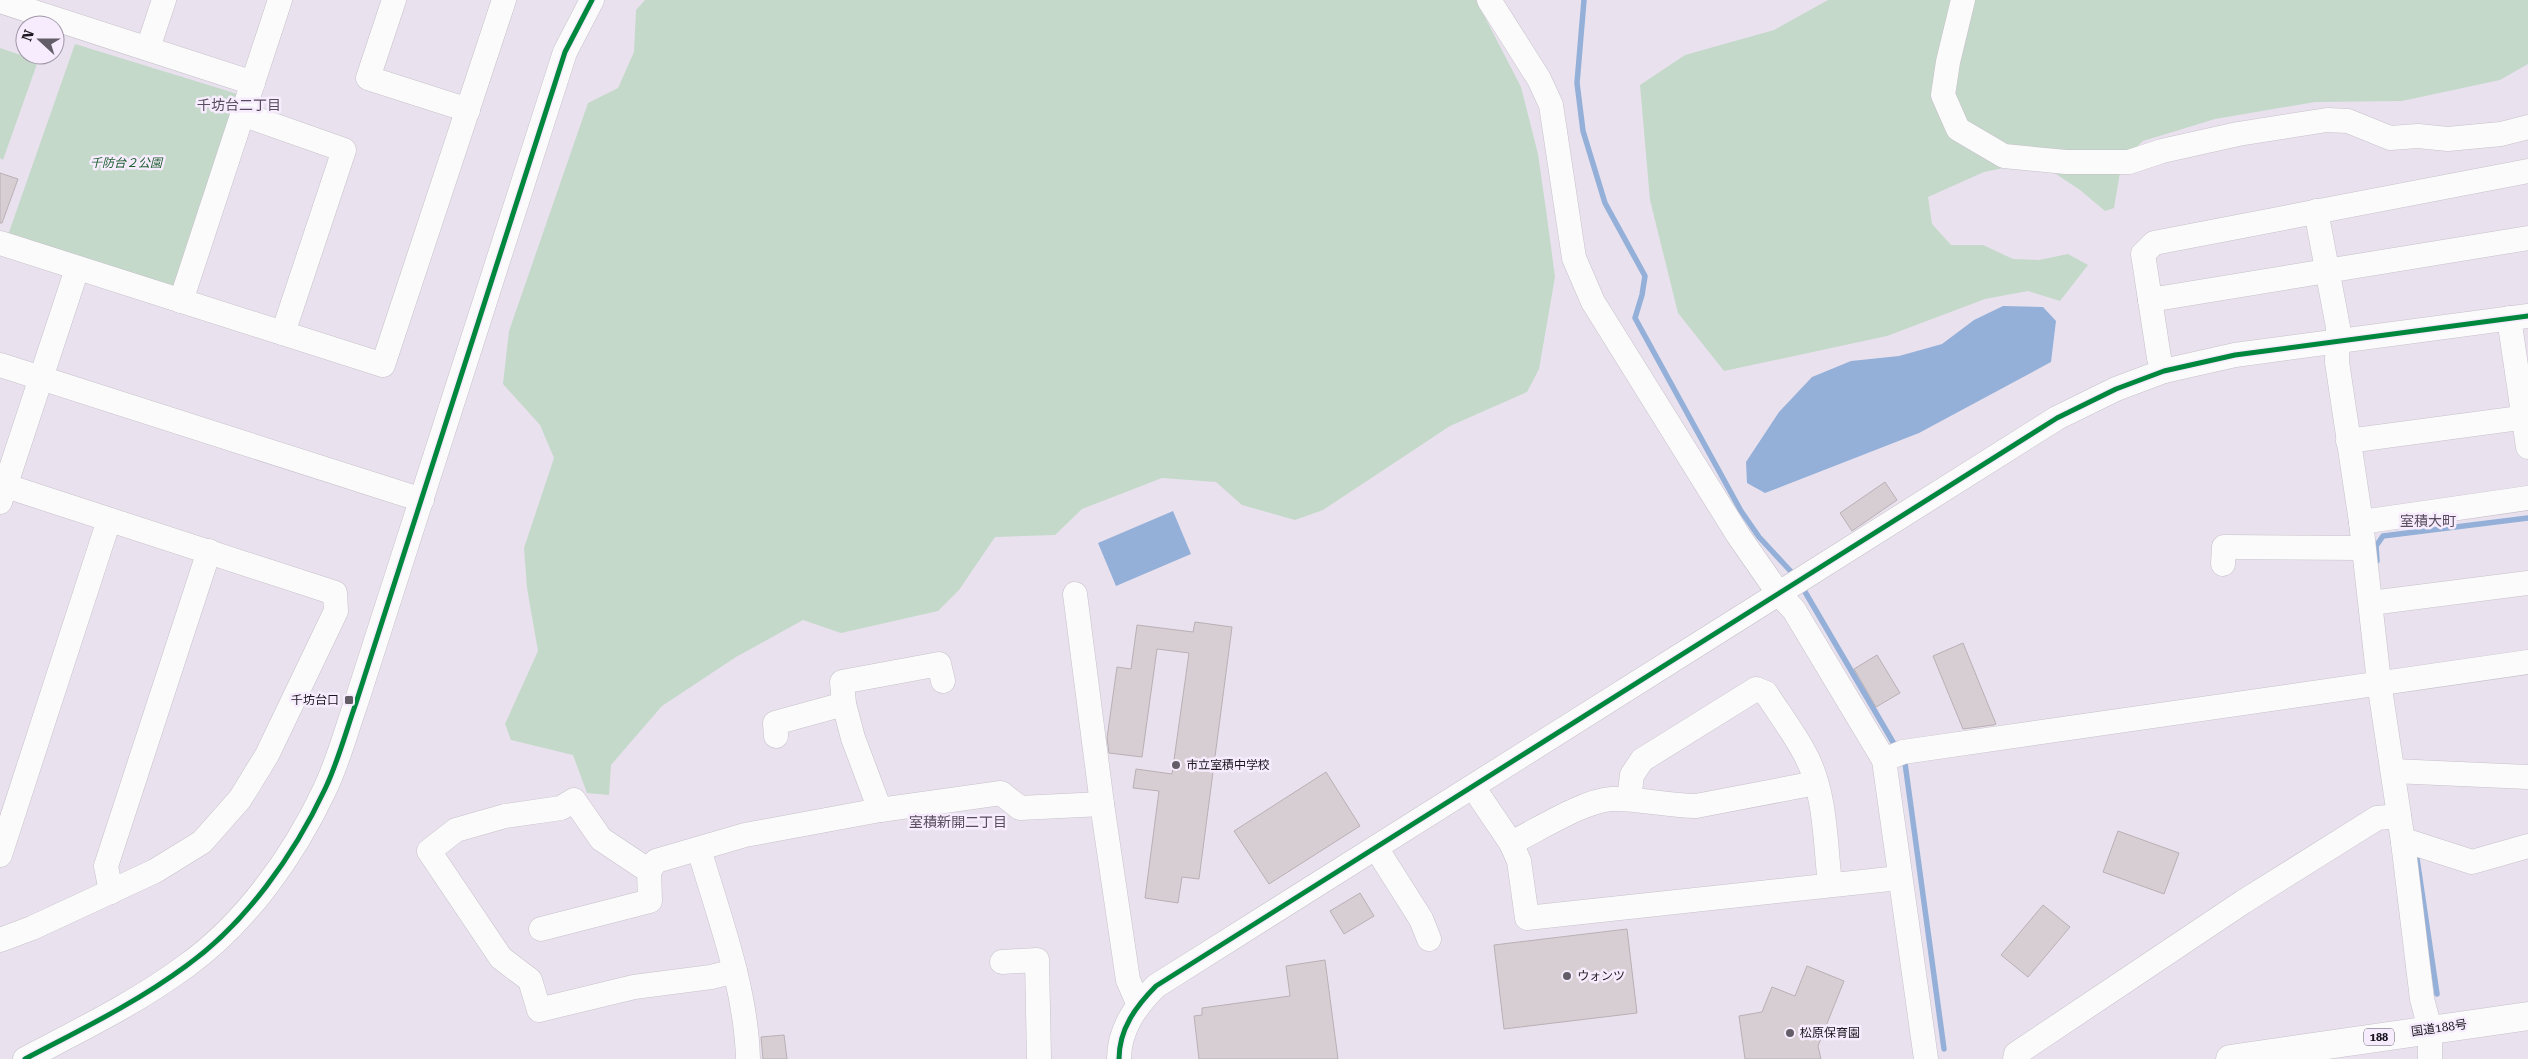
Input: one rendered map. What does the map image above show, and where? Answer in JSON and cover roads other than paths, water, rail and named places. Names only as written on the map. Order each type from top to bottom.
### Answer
[{"type":"highway","name":"国道188号","points":[[2230,1059],[2528,1016]]},
{"type":"street","points":[[0,0],[44,7],[148,48],[252,84]]},
{"type":"street","points":[[148,48],[164,0]]},
{"type":"street","points":[[181,301],[280,0]]},
{"type":"street","points":[[394,0],[368,78],[468,110]]},
{"type":"street","points":[[0,243],[382,365],[504,0]]},
{"type":"street","points":[[25,1059],[127,1006],[188,965],[238,920],[289,855],[326,788],[422,500],[566,52],[592,0]]},
{"type":"street","points":[[1488,0],[1539,79],[1552,105],[1574,258],[1593,302],[1738,535],[1779,594],[1794,610],[1884,760],[1899,878],[1926,1059]]},
{"type":"street","points":[[1963,0],[1948,62],[1943,94],[1958,129],[2004,156],[2066,162],[2129,162],[2162,151],[2238,134],[2328,120],[2348,121],[2390,138],[2418,136],[2448,139],[2501,134],[2528,127]]},
{"type":"street","points":[[242,114],[344,150],[283,333]]},
{"type":"street","points":[[2164,371],[2159,358],[2143,254],[2154,242],[2528,171]]},
{"type":"street","points":[[2316,211],[2338,327],[2337,362],[2361,522],[2422,999],[2430,1029],[2430,1059]]},
{"type":"street","points":[[2150,300],[2528,238]]},
{"type":"street","points":[[0,940],[32,928],[155,871],[202,842],[240,798],[267,754],[336,611],[335,593],[109,520],[2,490],[77,269]]},
{"type":"street","points":[[1120,1059],[1119,1045],[1138,1003],[1156,986],[2057,418],[2116,389],[2164,371],[2234,355],[2519,317],[2528,447]]},
{"type":"street","points":[[0,364],[422,500]]},
{"type":"street","points":[[2348,441],[2526,417]]},
{"type":"street","points":[[2361,522],[2528,498]]},
{"type":"street","points":[[0,855],[109,520]]},
{"type":"street","points":[[2223,564],[2224,547],[2363,548]]},
{"type":"street","points":[[111,892],[106,866],[209,551]]},
{"type":"street","points":[[2371,602],[2528,583]]},
{"type":"street","points":[[1075,594],[1102,804],[1128,980],[1138,1003]]},
{"type":"street","points":[[1884,760],[1903,752],[2528,662]]},
{"type":"street","points":[[880,810],[852,738],[844,704],[842,682],[939,664],[943,680]]},
{"type":"street","points":[[1629,799],[1632,775],[1642,760],[1756,689],[1766,693],[1805,753],[1816,783],[1821,800],[1830,884]]},
{"type":"street","points":[[776,736],[775,723],[844,704]]},
{"type":"street","points":[[2393,771],[2528,777]]},
{"type":"street","points":[[1511,843],[1594,802],[1629,799],[1676,806],[1696,806],[1816,783]]},
{"type":"street","points":[[1473,787],[1511,843],[1520,861],[1527,918],[1899,878]]},
{"type":"street","points":[[541,929],[650,901],[650,871],[656,861],[745,835],[880,810],[1001,793],[1020,808],[1102,804]]},
{"type":"street","points":[[650,871],[601,839],[574,800],[561,808],[505,816],[456,830],[429,851],[501,958],[530,980],[539,1010],[634,987],[711,977],[735,971]]},
{"type":"street","points":[[2015,1059],[2016,1054],[2243,902],[2377,818],[2399,816]]},
{"type":"street","points":[[2403,842],[2410,842],[2472,862],[2528,846]]},
{"type":"street","points":[[1376,848],[1421,919],[1430,939]]},
{"type":"street","points":[[699,849],[735,971],[747,1026],[748,1059]]},
{"type":"street","points":[[1002,962],[1037,960],[1039,1059]]},
{"type":"water","points":[[2003,306],[2043,307],[2056,321],[2051,362],[1919,433],[1765,493],[1747,483],[1746,462],[1779,412],[1812,377],[1851,361],[1899,356],[1942,344],[1974,320]]},
{"type":"water","points":[[1173,511],[1191,554],[1116,586],[1098,543]]},
{"type":"waterway","points":[[1584,0],[1577,83],[1583,131],[1605,203],[1645,276],[1635,318],[1741,511],[1759,537],[1796,577]]},
{"type":"waterway","points":[[2377,561],[2376,546],[2383,536],[2528,518]]},
{"type":"waterway","points":[[1801,585],[1897,749]]},
{"type":"waterway","points":[[1902,757],[1905,763],[1944,1049]]},
{"type":"waterway","points":[[2416,852],[2437,994]]},
{"type":"place","name":"千坊台口","points":[[349,700]]},
{"type":"place","name":"市立室積中学校","points":[[1176,765]]},
{"type":"place","name":"ウォンツ","points":[[1567,976]]},
{"type":"place","name":"松原保育園","points":[[1790,1033]]},
{"type":"district","name":"千坊台二丁目","points":[[239,105]]},
{"type":"district","name":"室積大町","points":[[2428,521]]},
{"type":"district","name":"室積新開二丁目","points":[[958,822]]},
{"type":"park label","name":"千防台２公園","points":[[126,163]]}]
